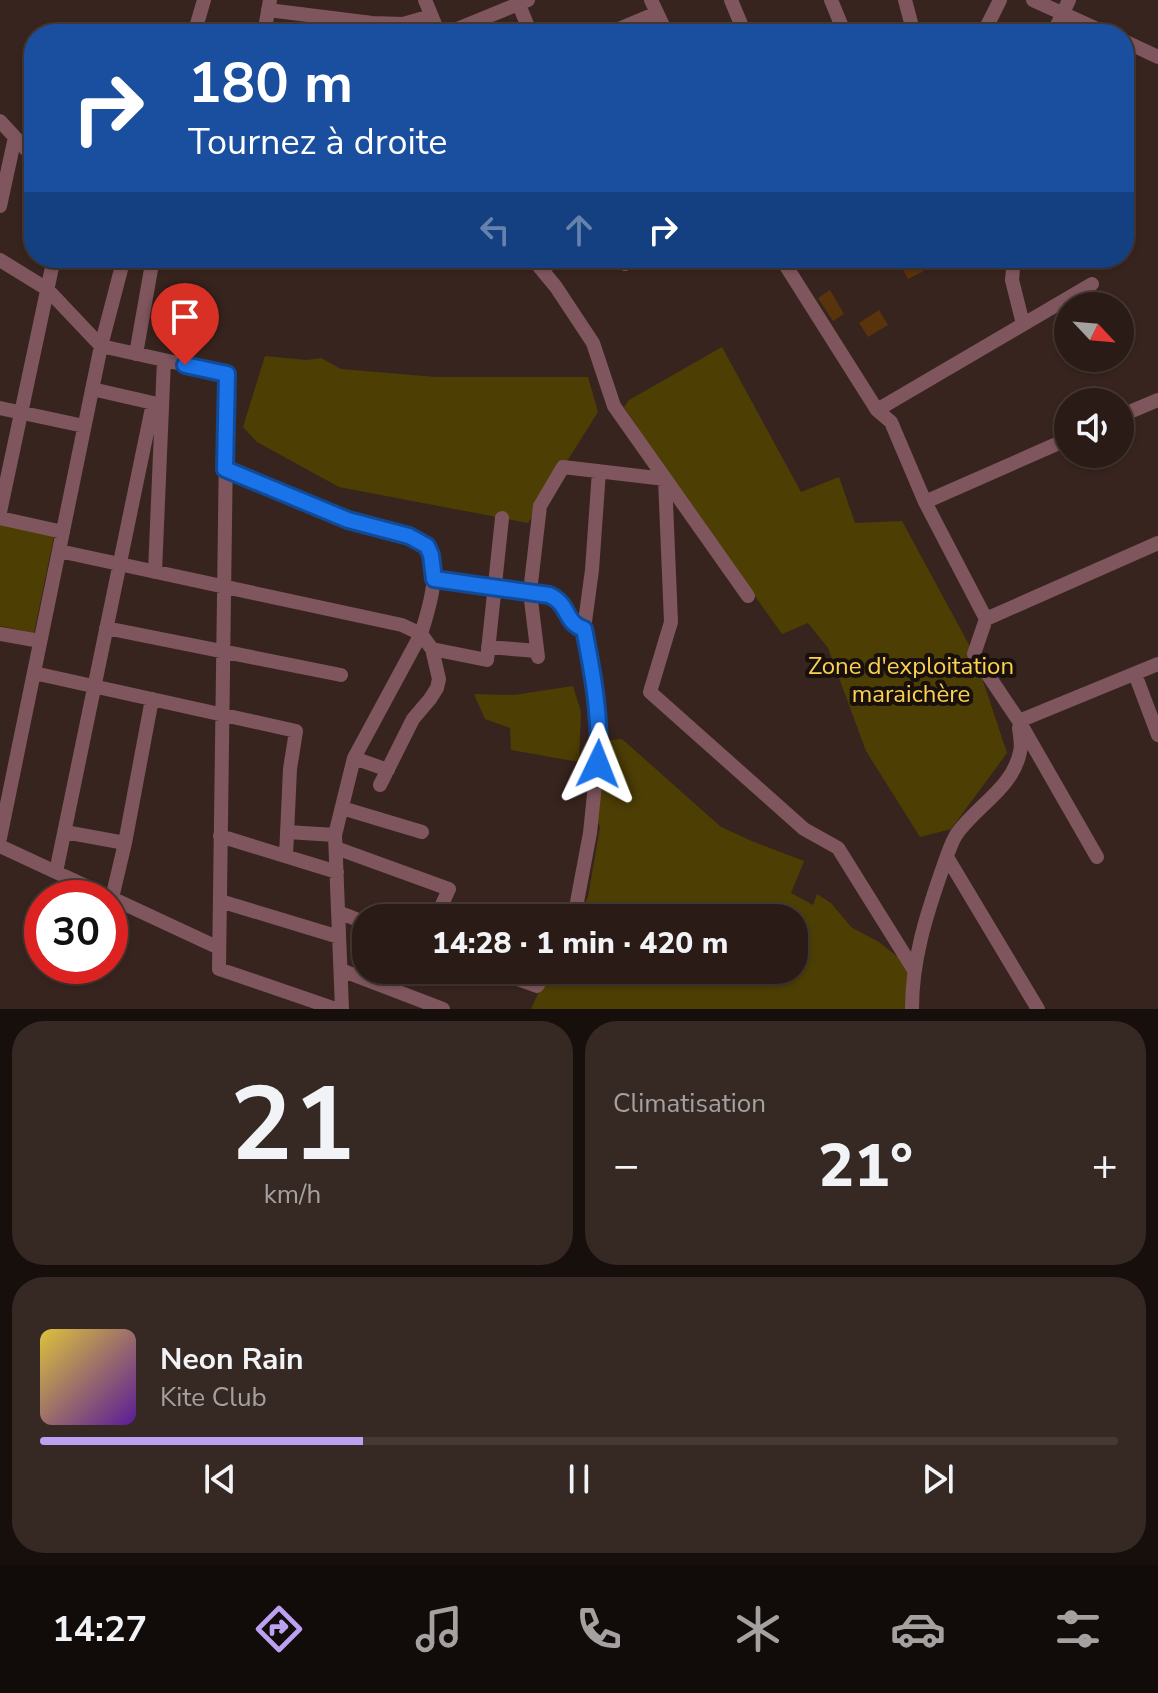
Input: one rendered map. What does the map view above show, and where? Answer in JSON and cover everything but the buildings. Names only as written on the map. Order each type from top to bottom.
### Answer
[{"type":"street","points":[[197,24],[204,0]]},
{"type":"street","points":[[425,0],[436,24]]},
{"type":"street","points":[[731,0],[741,24]]},
{"type":"street","points":[[831,0],[841,24]]},
{"type":"street","points":[[905,0],[911,24]]},
{"type":"street","points":[[988,24],[1000,0]]},
{"type":"street","points":[[1033,0],[1066,7],[1092,24]]},
{"type":"street","points":[[466,24],[521,1],[528,24]]},
{"type":"street","points":[[269,5],[372,23],[403,24],[431,16]]},
{"type":"street","points":[[624,24],[654,6]]},
{"type":"street","points":[[1134,46],[1158,57]]},
{"type":"street","points":[[0,121],[24,147]]},
{"type":"street","points":[[0,206],[15,137]]},
{"type":"street","points":[[0,260],[47,289],[101,346],[227,374],[225,469],[220,836],[219,969],[339,1009],[341,970],[336,842],[342,808],[354,758],[421,634],[434,579],[431,555],[427,546],[409,536],[348,520],[225,469]]},
{"type":"street","points":[[52,268],[21,413],[5,462],[0,515],[63,532]]},
{"type":"street","points":[[0,838],[101,346],[121,268]]},
{"type":"street","points":[[136,354],[151,268]]},
{"type":"street","points":[[540,268],[593,343],[614,406],[748,596]]},
{"type":"street","points":[[787,268],[877,410],[891,422],[925,502],[986,619],[974,654],[1019,721],[1097,857]]},
{"type":"street","points":[[1013,268],[1012,280],[1023,324]]},
{"type":"street","points":[[877,410],[1092,284]]},
{"type":"street","points":[[56,872],[164,360]]},
{"type":"street","points":[[92,389],[157,404]]},
{"type":"street","points":[[1134,410],[1158,400]]},
{"type":"street","points":[[155,572],[157,404]]},
{"type":"street","points":[[0,408],[84,426]]},
{"type":"street","points":[[925,502],[1054,445]]},
{"type":"street","points":[[488,647],[537,654],[530,592],[540,506],[563,467],[665,479]]},
{"type":"street","points":[[577,904],[590,833],[600,736],[596,690],[584,629],[599,471]]},
{"type":"street","points":[[665,479],[671,622],[650,692],[804,829],[838,848],[914,970]]},
{"type":"street","points":[[432,649],[487,660],[502,518]]},
{"type":"street","points":[[986,619],[1158,543]]},
{"type":"street","points":[[59,551],[402,625],[421,634],[432,649],[438,670],[437,688],[413,719],[380,785]]},
{"type":"street","points":[[434,579],[556,598],[572,623],[584,629]]},
{"type":"street","points":[[106,628],[341,675]]},
{"type":"street","points":[[0,634],[40,641]]},
{"type":"street","points":[[1019,721],[1158,664]]},
{"type":"street","points":[[34,673],[296,731],[290,769],[286,856]]},
{"type":"street","points":[[1135,674],[1158,735]]},
{"type":"street","points":[[116,880],[152,699]]},
{"type":"street","points":[[912,1009],[914,970],[923,925],[947,857],[955,836],[1001,787],[1016,765],[1021,750],[1019,721]]},
{"type":"street","points":[[354,758],[388,770]]},
{"type":"street","points":[[342,808],[422,832]]},
{"type":"street","points":[[65,832],[125,843]]},
{"type":"street","points":[[287,832],[336,842],[449,889],[442,904]]},
{"type":"street","points":[[220,836],[337,872]]},
{"type":"street","points":[[0,846],[73,880]]},
{"type":"street","points":[[947,857],[1038,1009]]},
{"type":"street","points":[[220,901],[339,937]]},
{"type":"street","points":[[128,905],[219,948]]},
{"type":"street","points":[[338,912],[352,918]]},
{"type":"street","points":[[341,970],[443,1009]]},
{"type":"green space","name":"Zone d'exploitation maraichère","points":[[722,347],[801,492],[839,477],[855,523],[902,521],[974,654],[1007,753],[951,829],[920,837],[866,751],[828,648],[808,623],[782,634],[671,479],[624,407],[629,400]]},
{"type":"green space","points":[[265,356],[307,360],[321,358],[341,369],[436,377],[588,377],[598,412],[528,523],[339,487],[257,442],[243,427]]},
{"type":"green space","points":[[0,524],[54,536],[34,633],[0,626]]},
{"type":"green space","points":[[573,686],[581,712],[579,762],[511,750],[510,728],[485,719],[474,694],[514,695]]},
{"type":"green space","points":[[622,739],[721,827],[804,861],[791,893],[813,905],[817,894],[831,903],[851,927],[879,942],[914,970],[913,1009],[531,1009],[543,984],[808,984],[808,904],[584,904],[600,827],[593,810],[599,741]]},
{"type":"route","points":[[185,365],[227,374],[225,469],[348,520],[409,536],[427,546],[434,579],[549,595],[561,602],[572,623],[584,629],[596,690],[600,736],[598,764]]}]
